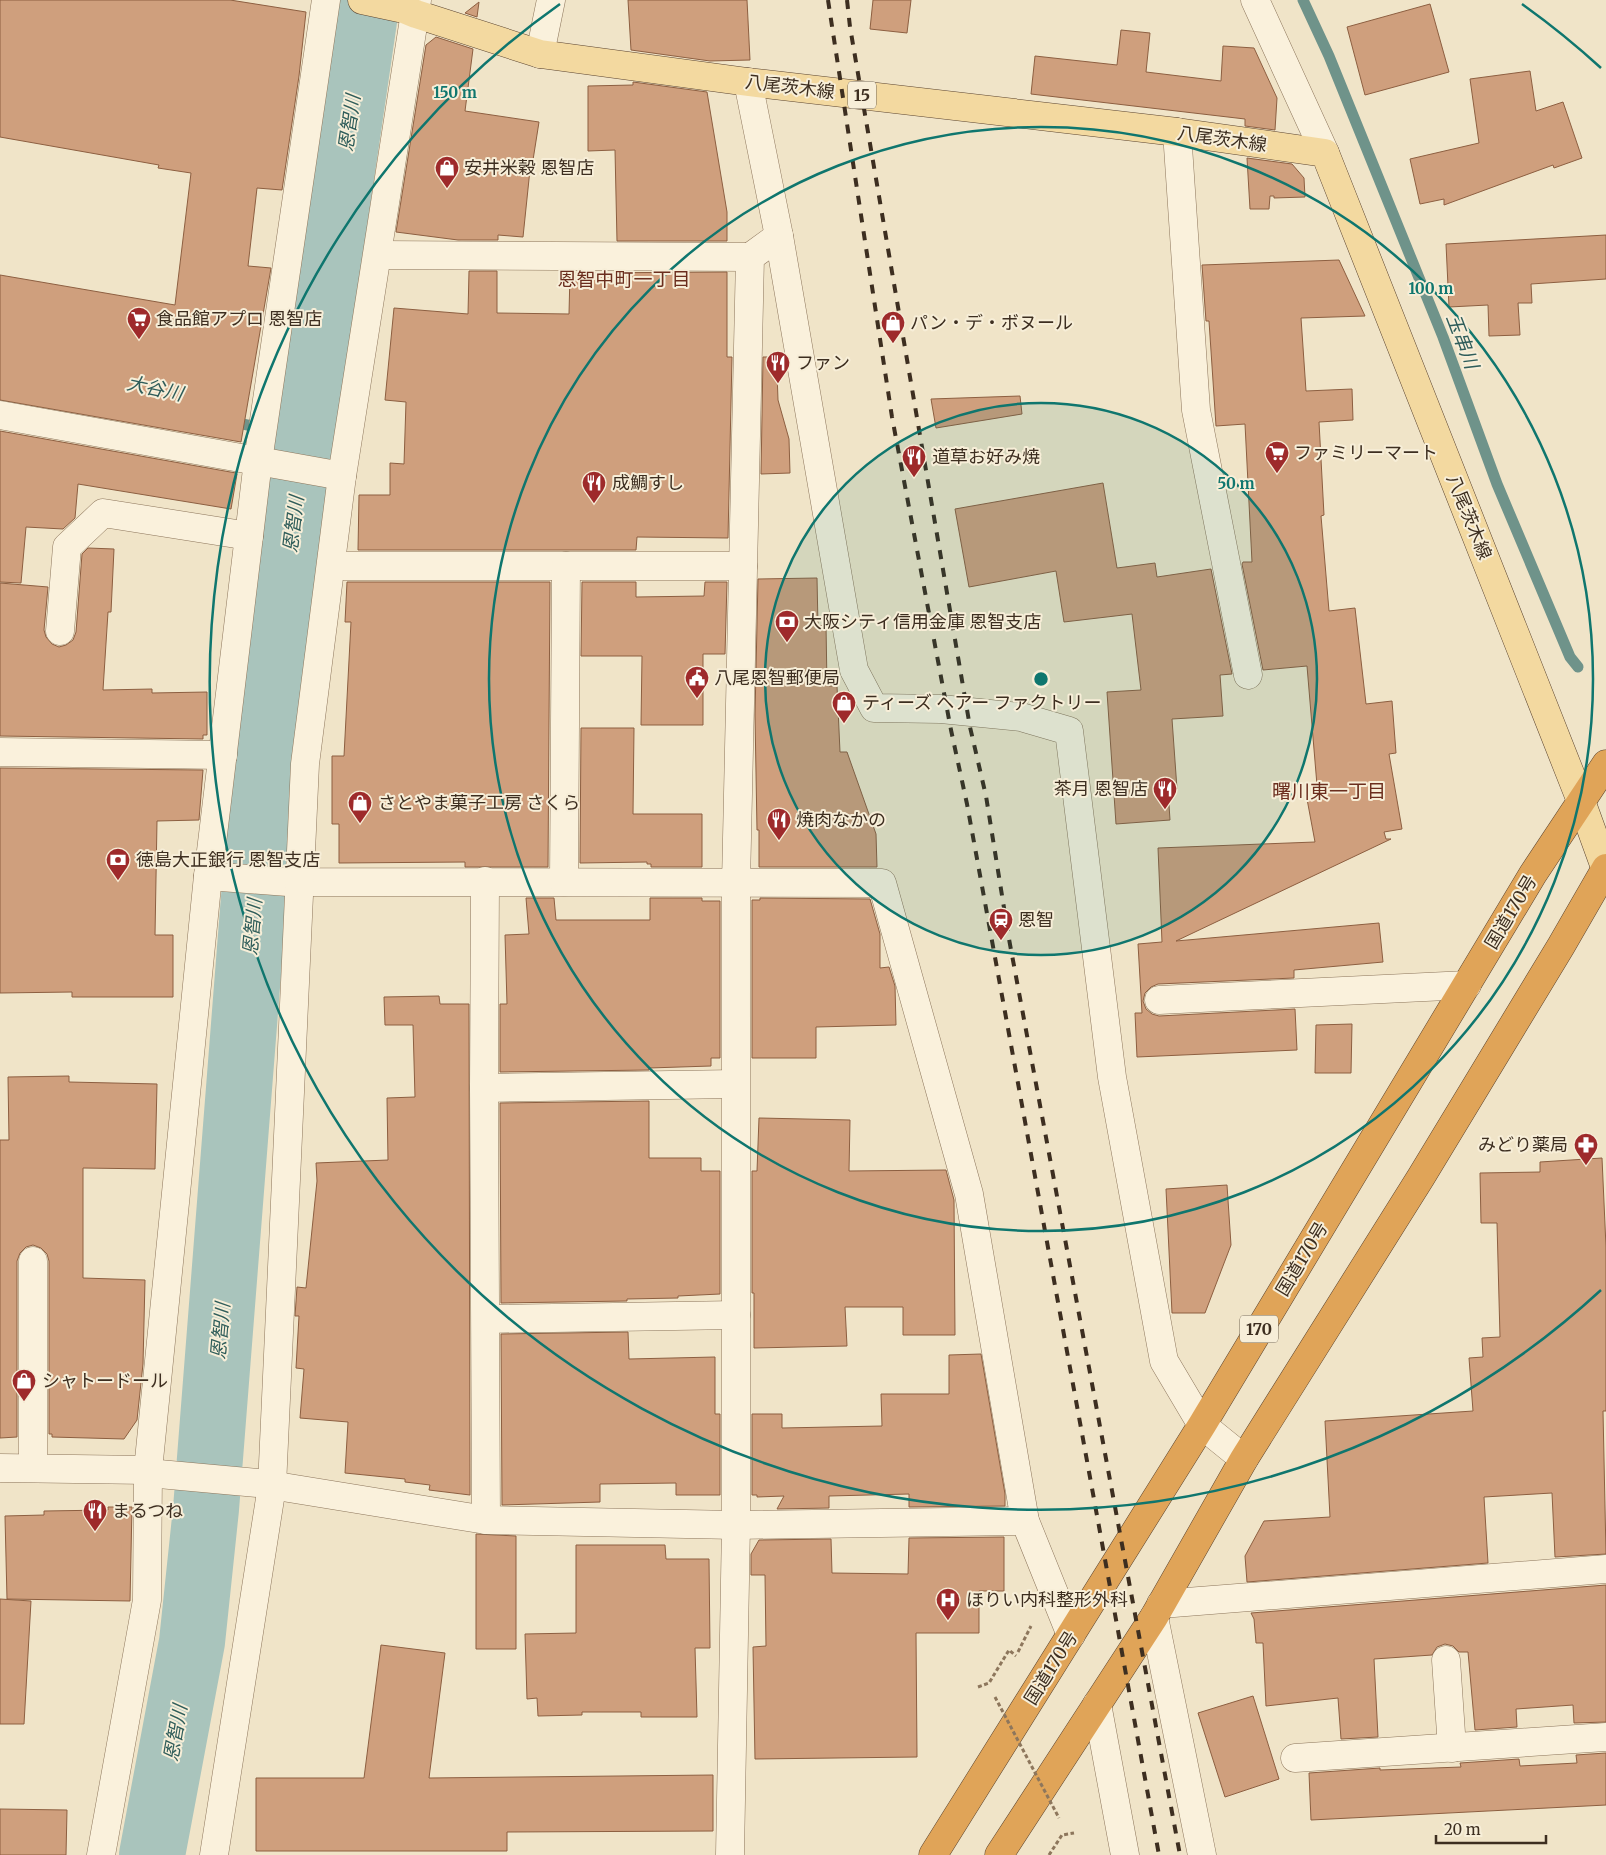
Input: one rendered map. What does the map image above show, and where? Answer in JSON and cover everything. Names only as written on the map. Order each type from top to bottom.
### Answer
[{"type":"highway","name":"国道170号","points":[[933,1855],[1202,1425],[1533,874],[1606,764]]},
{"type":"highway","points":[[999,1855],[1158,1610],[1244,1459],[1421,1177],[1606,869]]},
{"type":"main road","name":"八尾茨木線","points":[[362,0],[412,8],[540,54],[748,82],[1177,132],[1325,153],[1582,801],[1606,869]]},
{"type":"street","points":[[101,1855],[147,1600],[153,1472],[208,876],[258,461],[326,0]]},
{"type":"street","points":[[540,54],[551,0]]},
{"type":"street","points":[[1255,0],[1325,153]]},
{"type":"street","points":[[214,1855],[265,1484],[294,882],[305,764],[331,566],[338,475],[378,255],[412,8]]},
{"type":"street","points":[[748,82],[780,236],[854,670],[874,708],[942,709],[1021,717],[1069,731],[1112,1077],[1164,1360],[1202,1425],[1244,1459]]},
{"type":"street","points":[[1177,132],[1196,410],[1248,675]]},
{"type":"street","points":[[378,255],[750,256],[780,236]]},
{"type":"street","points":[[730,1855],[736,1524],[734,1084],[736,883],[750,256]]},
{"type":"street","points":[[0,415],[338,475]]},
{"type":"street","points":[[60,631],[67,546],[103,513],[249,536]]},
{"type":"street","points":[[331,566],[743,566]]},
{"type":"street","points":[[564,882],[566,566]]},
{"type":"street","points":[[0,752],[223,755]]},
{"type":"street","points":[[208,876],[294,882],[882,883],[969,1194],[1025,1520],[1071,1635]]},
{"type":"street","points":[[485,881],[486,1520]]},
{"type":"street","points":[[1159,1000],[1467,985]]},
{"type":"street","points":[[484,1088],[734,1084]]},
{"type":"street","points":[[33,1261],[33,1468]]},
{"type":"street","points":[[486,1319],[736,1315]]},
{"type":"street","points":[[0,1468],[153,1472],[265,1484],[486,1520],[736,1524],[1025,1520]]},
{"type":"street","points":[[1202,1855],[1158,1610],[1606,1569]]},
{"type":"street","points":[[1446,1660],[1452,1748]]},
{"type":"street","points":[[1097,1704],[1125,1855]]},
{"type":"street","points":[[1296,1758],[1606,1737]]},
{"type":"path","points":[[978,1687],[989,1683],[1009,1650],[1016,1656]]},
{"type":"path","points":[[995,1697],[1059,1818]]},
{"type":"path","points":[[1048,1855],[1062,1835],[1074,1833]]},
{"type":"building","points":[[0,0],[230,0],[306,12],[299,76],[282,190],[257,188],[248,266],[271,268],[241,442],[0,400],[0,275],[175,305],[191,173],[158,168],[159,165],[0,137]]},
{"type":"building","points":[[628,0],[747,0],[750,60],[710,61],[631,50]]},
{"type":"building","points":[[873,0],[911,0],[907,33],[870,29]]},
{"type":"building","points":[[479,2],[477,17],[465,13]]},
{"type":"building","points":[[1430,4],[1449,72],[1365,95],[1347,27]]},
{"type":"building","points":[[1121,30],[1150,33],[1146,72],[1221,81],[1223,46],[1254,48],[1277,98],[1275,130],[1245,126],[1245,119],[1031,94],[1035,56],[1117,65]]},
{"type":"building","points":[[436,37],[473,49],[465,111],[539,122],[533,160],[531,160],[523,237],[498,235],[498,240],[458,240],[396,232],[426,45]]},
{"type":"building","points":[[1530,71],[1536,111],[1563,102],[1582,158],[1554,168],[1553,165],[1444,205],[1444,199],[1420,204],[1410,159],[1479,143],[1470,79]]},
{"type":"building","points":[[633,82],[707,92],[727,212],[727,241],[617,241],[615,150],[588,151],[588,86],[633,85]]},
{"type":"building","points":[[1247,158],[1292,164],[1304,178],[1305,197],[1274,198],[1274,196],[1270,196],[1269,209],[1250,209]]},
{"type":"building","points":[[1606,235],[1606,279],[1531,284],[1532,303],[1518,303],[1520,335],[1489,336],[1488,305],[1449,307],[1446,244]]},
{"type":"building","points":[[1339,260],[1365,316],[1301,318],[1306,391],[1352,389],[1353,420],[1319,422],[1324,515],[1321,516],[1329,611],[1355,608],[1366,704],[1392,701],[1396,753],[1389,754],[1402,829],[1384,832],[1386,839],[1391,839],[1176,941],[1379,923],[1383,962],[1294,970],[1294,978],[1158,984],[1151,987],[1145,993],[1143,1001],[1146,1009],[1152,1014],[1159,1016],[1295,1009],[1297,1050],[1137,1057],[1135,1013],[1142,1013],[1138,944],[1162,942],[1158,848],[1315,842],[1307,799],[1318,797],[1307,666],[1263,670],[1242,564],[1243,562],[1252,562],[1245,424],[1216,426],[1209,321],[1206,321],[1202,265]]},
{"type":"building","points":[[469,271],[497,271],[497,313],[569,314],[570,273],[727,272],[727,357],[732,357],[728,538],[637,537],[636,550],[358,550],[359,495],[390,495],[390,463],[404,464],[406,402],[385,400],[394,308],[468,314]]},
{"type":"building","points":[[763,357],[770,357],[771,372],[777,372],[778,400],[789,439],[790,473],[761,474]]},
{"type":"building","points":[[1020,396],[1022,414],[936,428],[931,399]]},
{"type":"building","points":[[0,431],[236,473],[231,509],[78,484],[75,518],[63,529],[26,527],[21,583],[0,582]]},
{"type":"building","points":[[1103,483],[1117,568],[1155,563],[1157,577],[1211,569],[1232,674],[1220,675],[1223,716],[1172,719],[1177,789],[1168,790],[1170,820],[1116,824],[1107,692],[1141,690],[1132,614],[1064,622],[1056,571],[969,587],[955,509]]},
{"type":"building","points":[[88,548],[114,549],[111,612],[108,612],[103,690],[152,689],[152,693],[207,692],[207,735],[203,735],[203,739],[0,736],[0,583],[48,587],[44,630],[46,637],[52,644],[59,647],[66,645],[73,640],[76,632],[82,554]]},
{"type":"building","points":[[817,578],[818,626],[826,625],[827,686],[837,686],[840,752],[847,752],[876,834],[877,867],[759,867],[755,715],[758,579]]},
{"type":"building","points":[[347,582],[550,582],[548,867],[465,867],[465,862],[339,863],[339,824],[332,824],[332,756],[344,756],[351,622],[345,622]]},
{"type":"building","points":[[582,582],[636,582],[636,597],[704,596],[705,582],[727,582],[725,654],[703,654],[703,725],[641,725],[642,656],[581,656]]},
{"type":"building","points":[[581,728],[634,728],[633,814],[702,814],[702,867],[651,867],[651,864],[647,864],[647,862],[580,863]]},
{"type":"building","points":[[0,768],[203,770],[199,820],[157,821],[155,935],[173,935],[173,997],[72,997],[72,992],[0,993]]},
{"type":"building","points":[[526,898],[554,898],[556,920],[650,920],[650,898],[702,898],[702,901],[720,901],[720,1058],[711,1058],[711,1066],[649,1068],[649,1070],[500,1072],[500,1004],[507,1004],[505,935],[529,934]]},
{"type":"building","points":[[760,898],[870,899],[880,934],[880,968],[889,967],[895,986],[896,1025],[816,1027],[816,1058],[752,1058],[752,900],[760,900]]},
{"type":"building","points":[[439,996],[440,1004],[469,1004],[470,1495],[429,1490],[430,1485],[405,1482],[405,1479],[345,1473],[348,1422],[300,1418],[304,1369],[296,1368],[299,1316],[295,1316],[297,1287],[306,1288],[317,1181],[316,1163],[388,1160],[387,1098],[415,1097],[413,1025],[385,1025],[384,997]]},
{"type":"building","points":[[1352,1024],[1351,1073],[1315,1073],[1316,1025]]},
{"type":"building","points":[[69,1076],[69,1082],[157,1084],[155,1169],[83,1168],[83,1278],[145,1280],[143,1364],[137,1420],[124,1439],[52,1437],[52,1434],[49,1434],[49,1261],[47,1254],[41,1248],[33,1245],[26,1247],[20,1253],[17,1261],[17,1437],[0,1438],[0,1140],[9,1140],[8,1077]]},
{"type":"building","points":[[649,1101],[649,1158],[701,1158],[701,1171],[720,1171],[720,1294],[678,1296],[678,1298],[627,1299],[627,1301],[501,1303],[500,1103]]},
{"type":"building","points":[[759,1118],[850,1120],[849,1171],[946,1170],[954,1200],[955,1335],[903,1335],[903,1307],[845,1307],[847,1346],[754,1348],[752,1171],[757,1171]]},
{"type":"building","points":[[1602,1158],[1606,1247],[1606,1411],[1603,1411],[1606,1554],[1555,1557],[1552,1493],[1484,1497],[1488,1563],[1247,1582],[1245,1556],[1264,1521],[1330,1517],[1325,1421],[1473,1411],[1469,1358],[1483,1357],[1482,1338],[1500,1337],[1497,1223],[1481,1223],[1480,1173],[1540,1172],[1540,1162]]},
{"type":"building","points":[[1227,1185],[1231,1245],[1205,1313],[1172,1313],[1166,1189]]},
{"type":"building","points":[[628,1332],[629,1359],[715,1357],[715,1414],[720,1414],[720,1495],[676,1495],[676,1483],[600,1484],[600,1502],[502,1505],[501,1334]]},
{"type":"building","points":[[981,1354],[1005,1494],[1005,1506],[909,1507],[909,1494],[829,1496],[829,1508],[777,1509],[784,1496],[757,1497],[757,1495],[752,1495],[752,1414],[782,1414],[782,1428],[882,1426],[881,1394],[949,1394],[949,1355]]},
{"type":"building","points":[[108,1507],[132,1507],[130,1601],[7,1599],[5,1516],[44,1515],[44,1511],[108,1510]]},
{"type":"building","points":[[476,1534],[516,1536],[516,1649],[476,1649]]},
{"type":"building","points":[[1004,1537],[1004,1591],[979,1591],[979,1633],[916,1633],[917,1757],[755,1759],[753,1647],[766,1646],[765,1575],[751,1575],[751,1554],[759,1540],[831,1539],[832,1573],[908,1574],[909,1538]]},
{"type":"building","points":[[576,1545],[665,1545],[666,1559],[709,1559],[710,1648],[695,1648],[697,1717],[641,1717],[641,1712],[582,1712],[582,1715],[538,1716],[537,1698],[527,1699],[525,1634],[576,1633]]},
{"type":"building","points":[[1606,1585],[1606,1722],[1574,1723],[1573,1705],[1516,1709],[1517,1727],[1475,1730],[1468,1652],[1459,1652],[1453,1646],[1445,1644],[1437,1647],[1432,1655],[1374,1659],[1378,1737],[1341,1739],[1338,1698],[1266,1706],[1263,1643],[1256,1643],[1254,1619],[1251,1613]]},
{"type":"building","points":[[0,1599],[31,1601],[24,1724],[0,1724]]},
{"type":"building","points":[[381,1645],[445,1653],[429,1778],[713,1775],[713,1831],[507,1832],[507,1851],[256,1851],[256,1778],[364,1778]]},
{"type":"building","points":[[1253,1696],[1279,1779],[1225,1797],[1198,1713]]},
{"type":"building","points":[[1606,1753],[1606,1805],[1311,1820],[1309,1773],[1380,1768],[1380,1770],[1461,1767],[1460,1763],[1519,1759],[1520,1766],[1577,1763],[1576,1755]]},
{"type":"building","points":[[0,1809],[67,1810],[66,1855],[0,1855]]},
{"type":"waterway","name":"恩智川","points":[[152,1855],[192,1642],[206,1509],[265,757],[303,437],[367,0]]},
{"type":"waterway","name":"玉串川","points":[[1303,0],[1329,56],[1443,337],[1497,484],[1570,657],[1578,667]]},
{"type":"waterway","name":"大谷川","points":[[229,421],[303,437]]},
{"type":"railway","points":[[828,0],[892,417],[951,730],[967,804],[1159,1855]]},
{"type":"railway","points":[[847,0],[850,27],[970,727],[986,796],[1009,939],[1180,1855]]},
{"type":"place","name":"安井米穀 恩智店","points":[[447,189]]},
{"type":"place","name":"食品館アプロ 恩智店","points":[[139,340]]},
{"type":"place","name":"パン・デ・ボヌール","points":[[893,344]]},
{"type":"place","name":"ファン","points":[[778,384]]},
{"type":"place","name":"ファミリーマート","points":[[1277,474]]},
{"type":"place","name":"道草お好み焼","points":[[914,478]]},
{"type":"place","name":"成鯛すし","points":[[594,504]]},
{"type":"place","name":"大阪シティ信用金庫 恩智支店","points":[[787,643]]},
{"type":"place","name":"八尾恩智郵便局","points":[[697,699]]},
{"type":"place","name":"ティーズ ヘアー ファクトリー","points":[[844,724]]},
{"type":"place","name":"茶月 恩智店","points":[[1165,810]]},
{"type":"place","name":"さとやま菓子工房 さくら","points":[[360,824]]},
{"type":"place","name":"焼肉なかの","points":[[779,841]]},
{"type":"place","name":"徳島大正銀行 恩智支店","points":[[118,881]]},
{"type":"place","name":"恩智","points":[[1001,941]]},
{"type":"place","name":"みどり薬局","points":[[1586,1166]]},
{"type":"place","name":"シャトードール","points":[[24,1402]]},
{"type":"place","name":"まるつね","points":[[95,1532]]},
{"type":"place","name":"ほりい内科整形外科","points":[[948,1621]]},
{"type":"district","name":"恩智中町一丁目","points":[[624,279]]},
{"type":"district","name":"曙川東一丁目","points":[[1329,791]]}]
